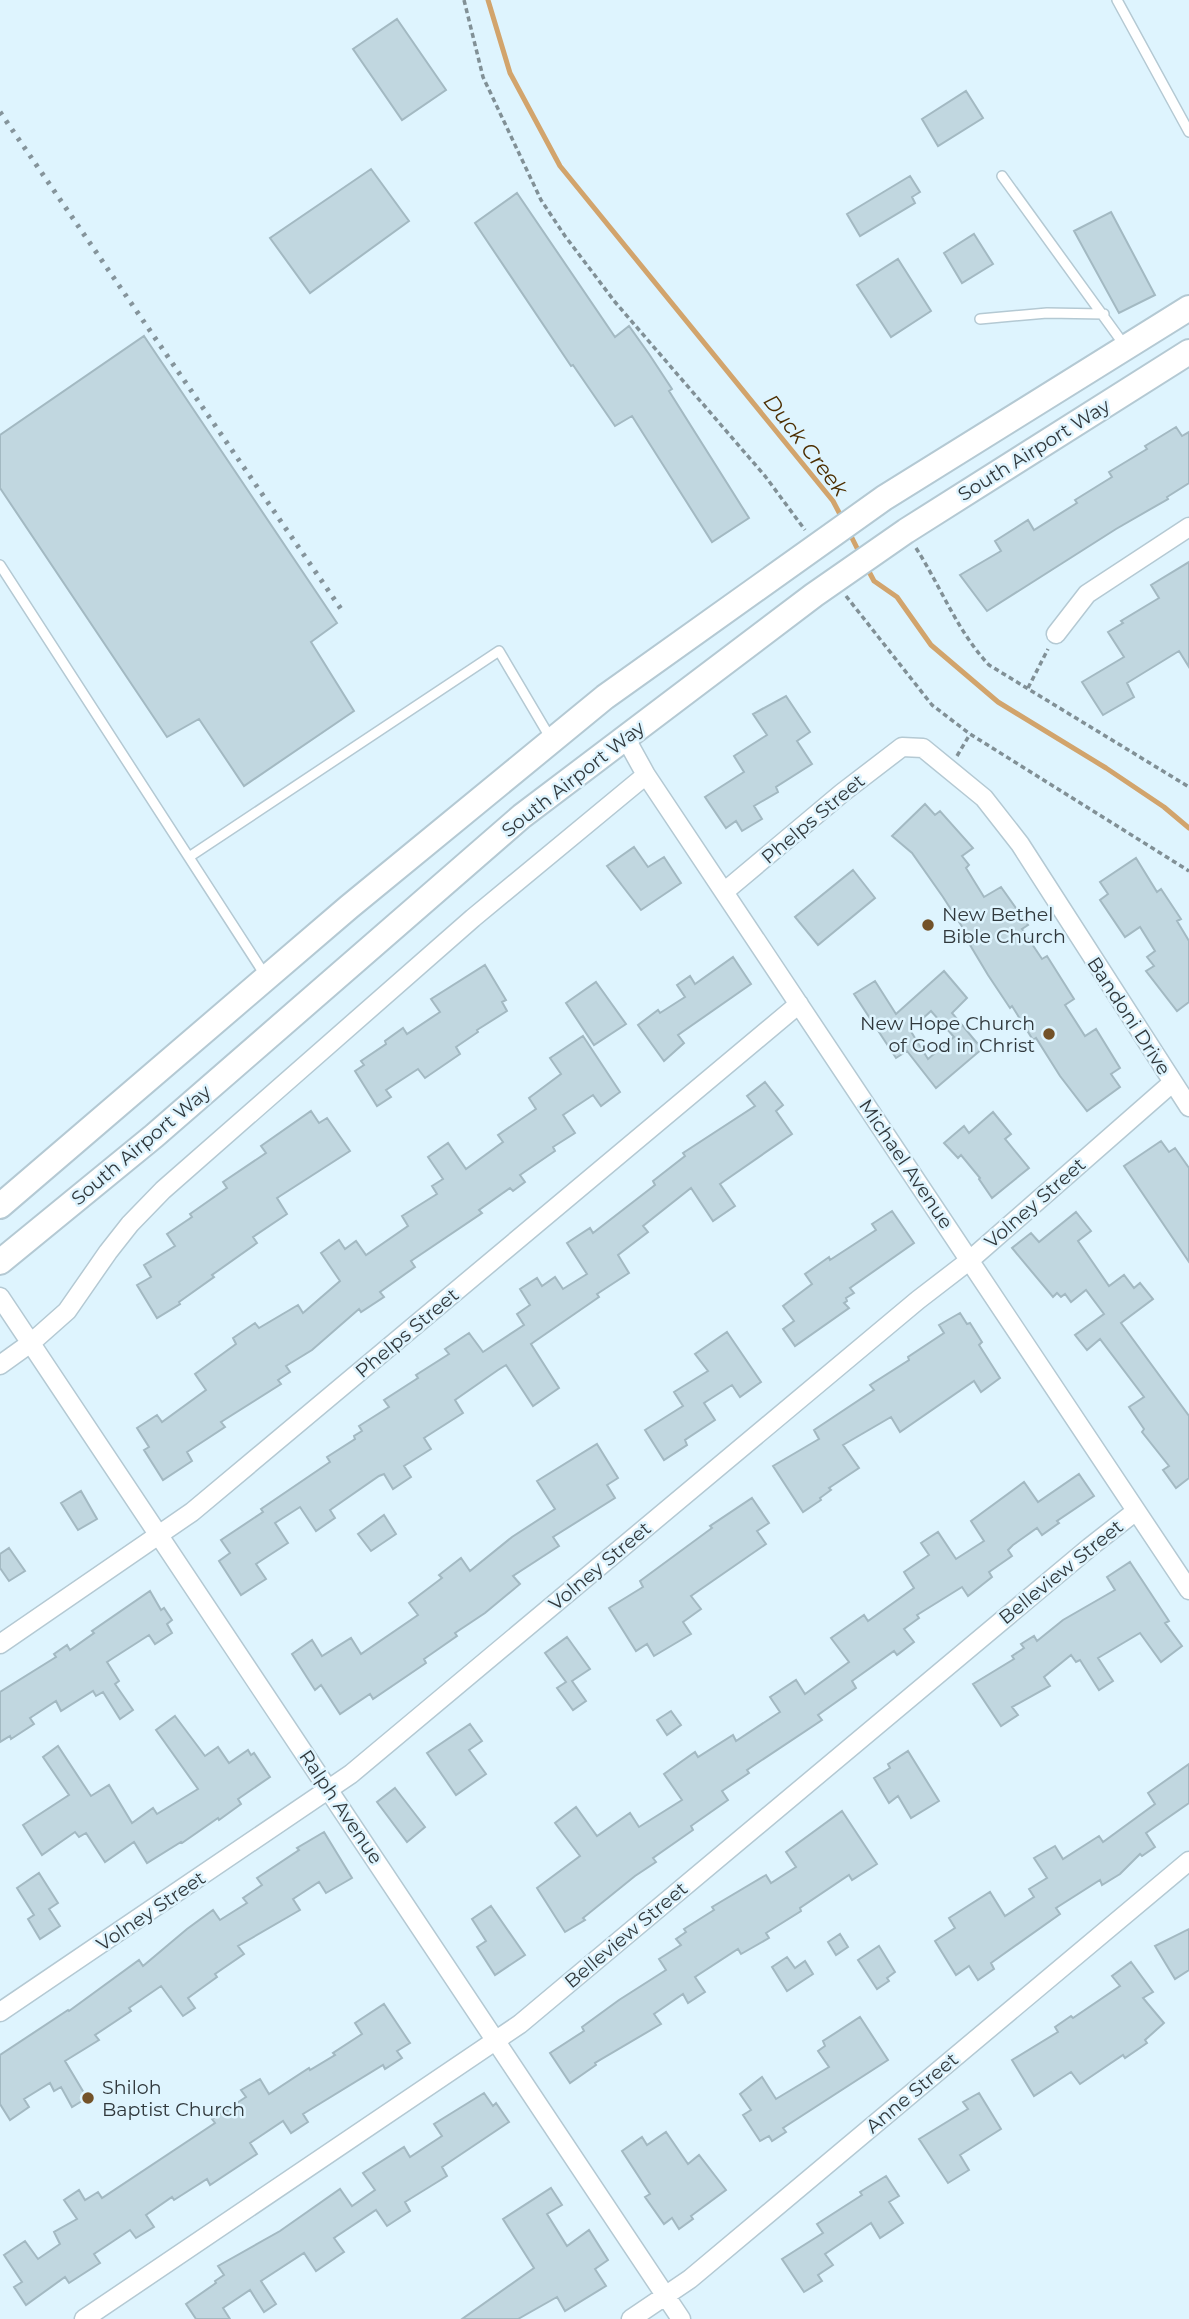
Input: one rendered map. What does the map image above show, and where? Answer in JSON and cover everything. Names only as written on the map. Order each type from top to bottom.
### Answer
[{"type":"main road","name":"South Airport Way","points":[[0,1206],[349,907],[605,697],[873,506],[1189,308]]},
{"type":"main road","name":"South Airport Way","points":[[0,1262],[164,1127],[522,816],[625,737],[901,535],[1189,352]]},
{"type":"street","points":[[1056,634],[1087,594],[1189,527]]},
{"type":"street","name":"Michael Avenue","points":[[625,737],[646,775],[1189,1590]]},
{"type":"street","name":"Bandoni Drive","points":[[902,747],[923,748],[984,797],[1020,844],[1189,1107]]},
{"type":"street","name":"Phelps Street","points":[[724,891],[902,747]]},
{"type":"street","points":[[0,1364],[32,1342],[67,1311],[115,1242],[163,1190],[473,918],[646,775]]},
{"type":"street","name":"Phelps Street","points":[[0,1644],[192,1513],[799,1004]]},
{"type":"street","name":"Volney Street","points":[[0,2012],[330,1790],[918,1300],[970,1260],[1172,1083]]},
{"type":"street","name":"Ralph Avenue","points":[[0,1297],[681,2319]]},
{"type":"street","name":"Belleview Street","points":[[84,2319],[520,2024],[1136,1511]]},
{"type":"street","name":"Anne Street","points":[[631,2319],[690,2279],[1189,1861]]},
{"type":"lane","points":[[1118,0],[1189,132]]},
{"type":"lane","points":[[1002,176],[1126,347]]},
{"type":"lane","points":[[981,319],[1047,313],[1104,314]]},
{"type":"lane","points":[[0,565],[266,977]]},
{"type":"lane","points":[[189,857],[499,651],[552,741]]},
{"type":"path","points":[[464,0],[483,77],[520,159],[547,209],[615,302],[765,476],[817,546]]},
{"type":"path","points":[[901,535],[934,576],[948,609],[973,648],[989,665],[1189,787]]},
{"type":"path","points":[[837,580],[852,606],[932,705],[970,734],[1189,871]]},
{"type":"path","points":[[1028,688],[1056,634]]},
{"type":"path","points":[[950,770],[970,734]]},
{"type":"building","points":[[397,19],[446,90],[402,120],[353,49]]},
{"type":"building","points":[[966,91],[983,118],[938,146],[922,119]]},
{"type":"building","points":[[371,169],[409,221],[310,293],[270,238]]},
{"type":"building","points":[[910,176],[920,192],[912,197],[915,203],[860,236],[847,214]]},
{"type":"building","points":[[517,193],[615,337],[629,326],[649,354],[672,389],[669,391],[749,518],[712,542],[632,416],[615,426],[573,365],[571,366],[475,223]]},
{"type":"building","points":[[1111,212],[1155,295],[1119,313],[1074,231]]},
{"type":"building","points":[[974,234],[993,264],[962,283],[944,253]]},
{"type":"building","points":[[898,259],[931,311],[891,337],[857,285]]},
{"type":"building","points":[[144,336],[337,623],[311,642],[354,711],[244,786],[199,719],[167,737],[0,488],[0,435]]},
{"type":"building","points":[[1176,427],[1182,436],[1189,432],[1189,483],[1167,497],[1168,499],[987,611],[960,575],[1001,551],[995,541],[1028,520],[1034,530],[1077,503],[1075,500],[1112,477],[1109,472]]},
{"type":"building","points":[[1189,562],[1189,667],[1179,651],[1127,683],[1134,697],[1103,715],[1082,682],[1124,657],[1108,632],[1159,598],[1151,585]]},
{"type":"building","points":[[786,696],[810,732],[797,741],[812,764],[776,787],[778,792],[754,806],[762,819],[742,831],[736,821],[726,828],[705,797],[744,772],[734,756],[767,735],[753,714]]},
{"type":"building","points":[[925,804],[935,815],[940,811],[973,848],[962,856],[969,865],[966,868],[984,897],[1001,887],[1028,925],[1022,929],[1042,959],[1047,956],[1074,999],[1065,1005],[1085,1036],[1096,1029],[1120,1068],[1111,1074],[1120,1087],[1087,1111],[1036,1038],[1033,1040],[1012,1006],[1010,1008],[967,940],[970,939],[912,853],[892,836]]},
{"type":"building","points":[[634,847],[648,867],[664,857],[681,883],[641,910],[607,866]]},
{"type":"building","points":[[1136,858],[1157,892],[1161,889],[1181,919],[1177,921],[1189,941],[1189,1002],[1177,1011],[1146,971],[1154,966],[1147,957],[1155,951],[1140,927],[1125,937],[1100,900],[1108,894],[1100,882]]},
{"type":"building","points":[[853,870],[875,898],[818,945],[795,917]]},
{"type":"building","points":[[733,957],[751,984],[678,1035],[684,1043],[664,1061],[638,1025],[658,1010],[660,1013],[685,997],[677,985],[690,976],[695,984]]},
{"type":"building","points":[[485,965],[506,1000],[502,1002],[507,1011],[456,1047],[460,1054],[425,1078],[418,1069],[386,1090],[391,1097],[377,1106],[355,1071],[364,1065],[361,1061],[403,1028],[407,1034],[440,1012],[431,999]]},
{"type":"building","points":[[944,971],[967,998],[952,1013],[982,1049],[936,1088],[907,1051],[896,1058],[854,994],[875,981],[896,1014]],"holes":[[[931,1011],[954,1037],[928,1059],[910,1030]]]},
{"type":"building","points":[[596,982],[626,1024],[594,1045],[566,1003]]},
{"type":"building","points":[[583,1036],[620,1092],[601,1106],[593,1095],[563,1115],[575,1133],[553,1147],[555,1151],[520,1175],[525,1182],[513,1191],[510,1188],[479,1210],[482,1213],[411,1261],[415,1267],[380,1292],[384,1297],[361,1312],[359,1309],[312,1350],[286,1366],[290,1372],[278,1380],[281,1384],[221,1422],[225,1427],[187,1452],[192,1461],[163,1480],[144,1450],[149,1447],[137,1428],[157,1415],[162,1422],[206,1390],[195,1374],[236,1344],[233,1338],[255,1323],[259,1328],[298,1305],[303,1313],[340,1281],[321,1253],[339,1240],[345,1249],[356,1241],[366,1255],[408,1226],[402,1216],[437,1194],[432,1186],[443,1179],[428,1157],[448,1143],[466,1169],[503,1142],[498,1135],[536,1109],[529,1098],[561,1074],[550,1058]]},
{"type":"building","points":[[765,1082],[783,1105],[776,1111],[792,1134],[720,1184],[735,1206],[713,1221],[691,1188],[643,1226],[648,1232],[618,1255],[629,1273],[531,1344],[559,1388],[533,1406],[506,1365],[498,1370],[455,1400],[463,1413],[424,1438],[431,1449],[404,1466],[411,1477],[393,1489],[384,1474],[379,1476],[330,1510],[335,1518],[316,1531],[300,1507],[275,1523],[288,1543],[256,1564],[266,1579],[241,1595],[219,1561],[230,1553],[221,1540],[330,1462],[327,1457],[355,1439],[354,1436],[362,1431],[359,1426],[389,1407],[384,1400],[449,1354],[445,1349],[469,1333],[483,1352],[524,1325],[517,1314],[530,1305],[520,1289],[537,1278],[542,1286],[555,1277],[563,1289],[587,1274],[567,1243],[590,1228],[593,1233],[655,1185],[653,1181],[685,1156],[683,1153],[755,1106],[747,1096]]},
{"type":"building","points":[[311,1111],[319,1123],[327,1118],[350,1151],[277,1198],[287,1214],[253,1237],[257,1243],[212,1275],[214,1277],[179,1302],[180,1304],[157,1318],[137,1285],[151,1277],[144,1265],[175,1246],[167,1234],[227,1188],[223,1182],[266,1153],[261,1146]]},
{"type":"building","points":[[993,1112],[1011,1134],[1005,1139],[1029,1168],[992,1198],[961,1155],[958,1158],[944,1143],[964,1126],[969,1133]]},
{"type":"building","points":[[1161,1141],[1169,1152],[1175,1148],[1189,1168],[1189,1262],[1124,1166]]},
{"type":"building","points":[[892,1211],[914,1243],[850,1288],[854,1293],[846,1298],[844,1303],[849,1308],[795,1346],[783,1329],[794,1321],[783,1306],[812,1284],[805,1274],[876,1230],[872,1224]]},
{"type":"building","points":[[1076,1212],[1091,1231],[1078,1241],[1109,1286],[1124,1275],[1134,1288],[1140,1283],[1153,1299],[1121,1323],[1189,1416],[1189,1478],[1176,1488],[1163,1470],[1169,1466],[1142,1432],[1144,1429],[1129,1407],[1144,1397],[1100,1339],[1087,1350],[1075,1335],[1104,1314],[1086,1290],[1071,1302],[1065,1294],[1061,1297],[1057,1293],[1053,1297],[1012,1248],[1031,1233],[1039,1242]]},
{"type":"building","points":[[960,1313],[982,1342],[979,1345],[1000,1378],[981,1392],[974,1381],[900,1432],[891,1417],[843,1445],[859,1468],[829,1488],[831,1490],[820,1498],[821,1500],[803,1512],[773,1466],[819,1439],[814,1430],[874,1390],[870,1385],[944,1333],[939,1325]]},
{"type":"building","points":[[727,1332],[761,1382],[740,1397],[732,1385],[704,1403],[715,1420],[685,1440],[687,1445],[664,1460],[645,1430],[683,1406],[674,1392],[708,1371],[695,1354]]},
{"type":"building","points":[[597,1444],[618,1478],[607,1485],[615,1498],[553,1537],[559,1546],[513,1576],[520,1584],[455,1633],[457,1636],[424,1659],[426,1663],[373,1699],[370,1694],[340,1714],[321,1685],[315,1690],[292,1654],[312,1640],[322,1656],[351,1638],[361,1654],[418,1615],[409,1603],[442,1578],[439,1575],[461,1558],[470,1571],[512,1537],[555,1509],[537,1481]]},
{"type":"building","points":[[1079,1474],[1094,1496],[1057,1521],[1059,1523],[1042,1535],[1037,1528],[1013,1545],[1008,1550],[1012,1556],[989,1572],[992,1577],[968,1596],[962,1587],[917,1615],[919,1618],[904,1629],[914,1642],[897,1655],[894,1651],[852,1681],[856,1688],[818,1715],[822,1720],[747,1770],[749,1773],[722,1791],[728,1800],[691,1826],[693,1830],[653,1858],[656,1862],[583,1918],[585,1920],[565,1932],[537,1888],[580,1856],[555,1823],[576,1807],[597,1836],[630,1813],[639,1827],[682,1800],[664,1774],[695,1752],[698,1757],[733,1735],[736,1741],[780,1712],[770,1697],[796,1680],[805,1694],[849,1662],[831,1638],[864,1615],[868,1621],[914,1588],[904,1572],[929,1555],[921,1543],[938,1532],[956,1559],[984,1541],[971,1521],[1024,1482],[1038,1502]]},
{"type":"building","points":[[81,1491],[97,1519],[78,1530],[61,1503]]},
{"type":"building","points":[[752,1498],[769,1523],[757,1531],[766,1544],[691,1596],[701,1609],[683,1622],[691,1634],[654,1656],[647,1644],[636,1651],[609,1608],[643,1587],[640,1581],[712,1528],[710,1526]]},
{"type":"building","points":[[384,1515],[396,1534],[371,1551],[358,1534]]},
{"type":"building","points":[[9,1548],[25,1571],[9,1581],[0,1568],[0,1554]]},
{"type":"building","points":[[1130,1562],[1169,1621],[1165,1623],[1182,1646],[1161,1662],[1140,1633],[1098,1658],[1113,1681],[1099,1690],[1080,1660],[1076,1662],[1071,1655],[1044,1677],[1050,1686],[1012,1707],[1018,1715],[1001,1726],[973,1684],[1014,1659],[1012,1656],[1024,1648],[1021,1644],[1034,1636],[1037,1641],[1063,1620],[1115,1590],[1107,1577]]},
{"type":"building","points":[[150,1591],[161,1610],[164,1608],[172,1620],[167,1624],[172,1633],[155,1644],[149,1635],[107,1662],[119,1681],[115,1684],[133,1710],[120,1719],[103,1692],[96,1696],[93,1691],[61,1711],[56,1701],[30,1718],[34,1724],[11,1739],[10,1736],[0,1742],[0,1692],[56,1657],[54,1654],[67,1645],[70,1650],[94,1633],[92,1631]]},
{"type":"building","points":[[567,1637],[590,1669],[572,1681],[586,1701],[573,1710],[557,1688],[566,1682],[545,1653]]},
{"type":"building","points":[[671,1711],[681,1725],[667,1735],[657,1720]]},
{"type":"building","points":[[175,1716],[205,1756],[218,1747],[229,1763],[248,1750],[251,1755],[254,1753],[270,1777],[238,1799],[241,1804],[219,1820],[218,1818],[147,1863],[134,1842],[105,1862],[86,1833],[79,1837],[75,1832],[42,1855],[23,1825],[69,1795],[43,1757],[58,1746],[91,1796],[109,1785],[132,1823],[153,1808],[157,1814],[198,1789],[156,1730]]},
{"type":"building","points":[[470,1724],[482,1741],[469,1750],[486,1774],[456,1795],[427,1753]]},
{"type":"building","points":[[908,1751],[939,1801],[911,1818],[898,1796],[889,1803],[874,1778],[890,1768],[888,1764]]},
{"type":"building","points":[[1189,1764],[1189,1803],[1146,1833],[1155,1847],[1142,1856],[1140,1854],[1120,1874],[1102,1885],[1100,1880],[1056,1908],[1060,1914],[991,1963],[994,1969],[978,1980],[969,1966],[956,1975],[935,1941],[955,1928],[949,1918],[990,1892],[1005,1916],[1034,1897],[1029,1889],[1047,1878],[1034,1858],[1055,1846],[1063,1859],[1099,1836],[1103,1842],[1155,1804],[1148,1793]]},
{"type":"building","points":[[395,1788],[425,1827],[407,1842],[377,1802]]},
{"type":"building","points":[[842,1811],[877,1864],[852,1880],[849,1875],[800,1908],[801,1911],[766,1933],[769,1938],[741,1954],[738,1949],[695,1977],[705,1992],[688,2003],[683,1994],[654,2014],[661,2024],[595,2063],[596,2065],[570,2083],[550,2053],[584,2031],[582,2027],[619,2000],[666,1970],[659,1959],[681,1945],[676,1939],[686,1932],[684,1929],[714,1910],[712,1907],[766,1875],[771,1883],[796,1867],[786,1852]]},
{"type":"building","points":[[324,1832],[352,1878],[326,1893],[319,1882],[293,1899],[300,1910],[238,1946],[244,1954],[215,1974],[217,1977],[188,1998],[195,2008],[183,2016],[161,1986],[129,2008],[131,2011],[95,2035],[99,2040],[65,2061],[87,2098],[72,2107],[61,2087],[54,2091],[50,2083],[24,2099],[29,2107],[10,2120],[0,2104],[0,2055],[69,2011],[139,1960],[143,1966],[213,1910],[220,1920],[247,1903],[243,1898],[262,1885],[257,1878]]},
{"type":"building","points":[[39,1873],[58,1903],[49,1909],[60,1926],[40,1939],[28,1919],[34,1915],[17,1888]]},
{"type":"building","points":[[491,1906],[525,1955],[495,1975],[477,1947],[486,1941],[472,1919]]},
{"type":"building","points":[[1189,1929],[1189,1970],[1175,1979],[1155,1946]]},
{"type":"building","points":[[840,1934],[848,1947],[836,1955],[828,1942]]},
{"type":"building","points":[[879,1946],[895,1972],[887,1978],[889,1981],[877,1989],[858,1960]]},
{"type":"building","points":[[787,1957],[795,1968],[805,1961],[813,1974],[787,1991],[772,1967]]},
{"type":"building","points":[[1131,1962],[1153,1992],[1143,1998],[1164,2023],[1145,2040],[1147,2043],[1125,2058],[1123,2055],[1080,2084],[1071,2072],[1034,2096],[1012,2060],[1058,2032],[1055,2027],[1071,2016],[1073,2018],[1120,1986],[1112,1976]]},
{"type":"building","points":[[384,2004],[410,2043],[397,2051],[402,2058],[385,2069],[383,2065],[303,2114],[308,2122],[291,2133],[283,2121],[250,2143],[257,2154],[210,2185],[207,2179],[174,2200],[172,2197],[146,2215],[154,2227],[136,2238],[130,2230],[94,2254],[100,2263],[69,2283],[65,2277],[26,2305],[14,2287],[22,2282],[4,2255],[25,2241],[38,2259],[60,2244],[54,2232],[77,2219],[64,2200],[79,2190],[85,2200],[98,2192],[102,2198],[215,2123],[212,2119],[246,2097],[241,2090],[260,2079],[269,2094],[335,2055],[333,2053],[362,2034],[355,2023]]},
{"type":"building","points":[[860,2017],[888,2060],[783,2128],[786,2132],[772,2141],[769,2136],[760,2141],[743,2115],[751,2110],[740,2094],[762,2077],[776,2099],[829,2067],[818,2051],[825,2046],[823,2041]]},
{"type":"building","points":[[484,2093],[493,2106],[496,2103],[509,2122],[442,2167],[447,2176],[405,2202],[410,2211],[387,2226],[376,2210],[334,2238],[344,2252],[316,2271],[304,2253],[261,2281],[276,2304],[264,2312],[250,2290],[223,2308],[230,2319],[196,2319],[186,2304],[224,2275],[218,2266],[280,2231],[340,2189],[352,2206],[375,2190],[363,2173],[404,2147],[410,2157],[442,2136],[434,2124]]},
{"type":"building","points":[[979,2093],[1001,2129],[960,2155],[969,2170],[948,2183],[919,2139],[968,2109],[963,2102]]},
{"type":"building","points":[[666,2132],[688,2164],[699,2155],[726,2190],[691,2216],[693,2219],[679,2229],[672,2218],[664,2224],[645,2197],[650,2194],[622,2151],[642,2137],[647,2145]]},
{"type":"building","points":[[886,2176],[899,2196],[889,2202],[903,2223],[880,2238],[871,2223],[825,2254],[833,2265],[818,2275],[822,2281],[804,2292],[782,2259],[823,2233],[817,2224]]},
{"type":"building","points":[[551,2188],[562,2205],[547,2214],[567,2246],[589,2230],[608,2260],[595,2269],[606,2286],[565,2311],[557,2297],[518,2319],[462,2319],[534,2268],[503,2219]]},
{"type":"waterway","name":"Duck Creek","points":[[488,0],[510,73],[560,166],[833,501],[843,520]]},
{"type":"waterway","name":"Duck Creek","points":[[849,532],[860,554]]},
{"type":"waterway","name":"Duck Creek","points":[[866,566],[874,581],[897,597],[931,645],[998,702],[1106,768],[1164,807],[1189,828]]},
{"type":"railway","points":[[0,112],[341,609]]},
{"type":"place","name":"New Bethel Bible Church","points":[[928,925]]},
{"type":"place","name":"New Hope Church of God in Christ","points":[[1049,1034]]},
{"type":"place","name":"Shiloh Baptist Church","points":[[88,2098]]}]
